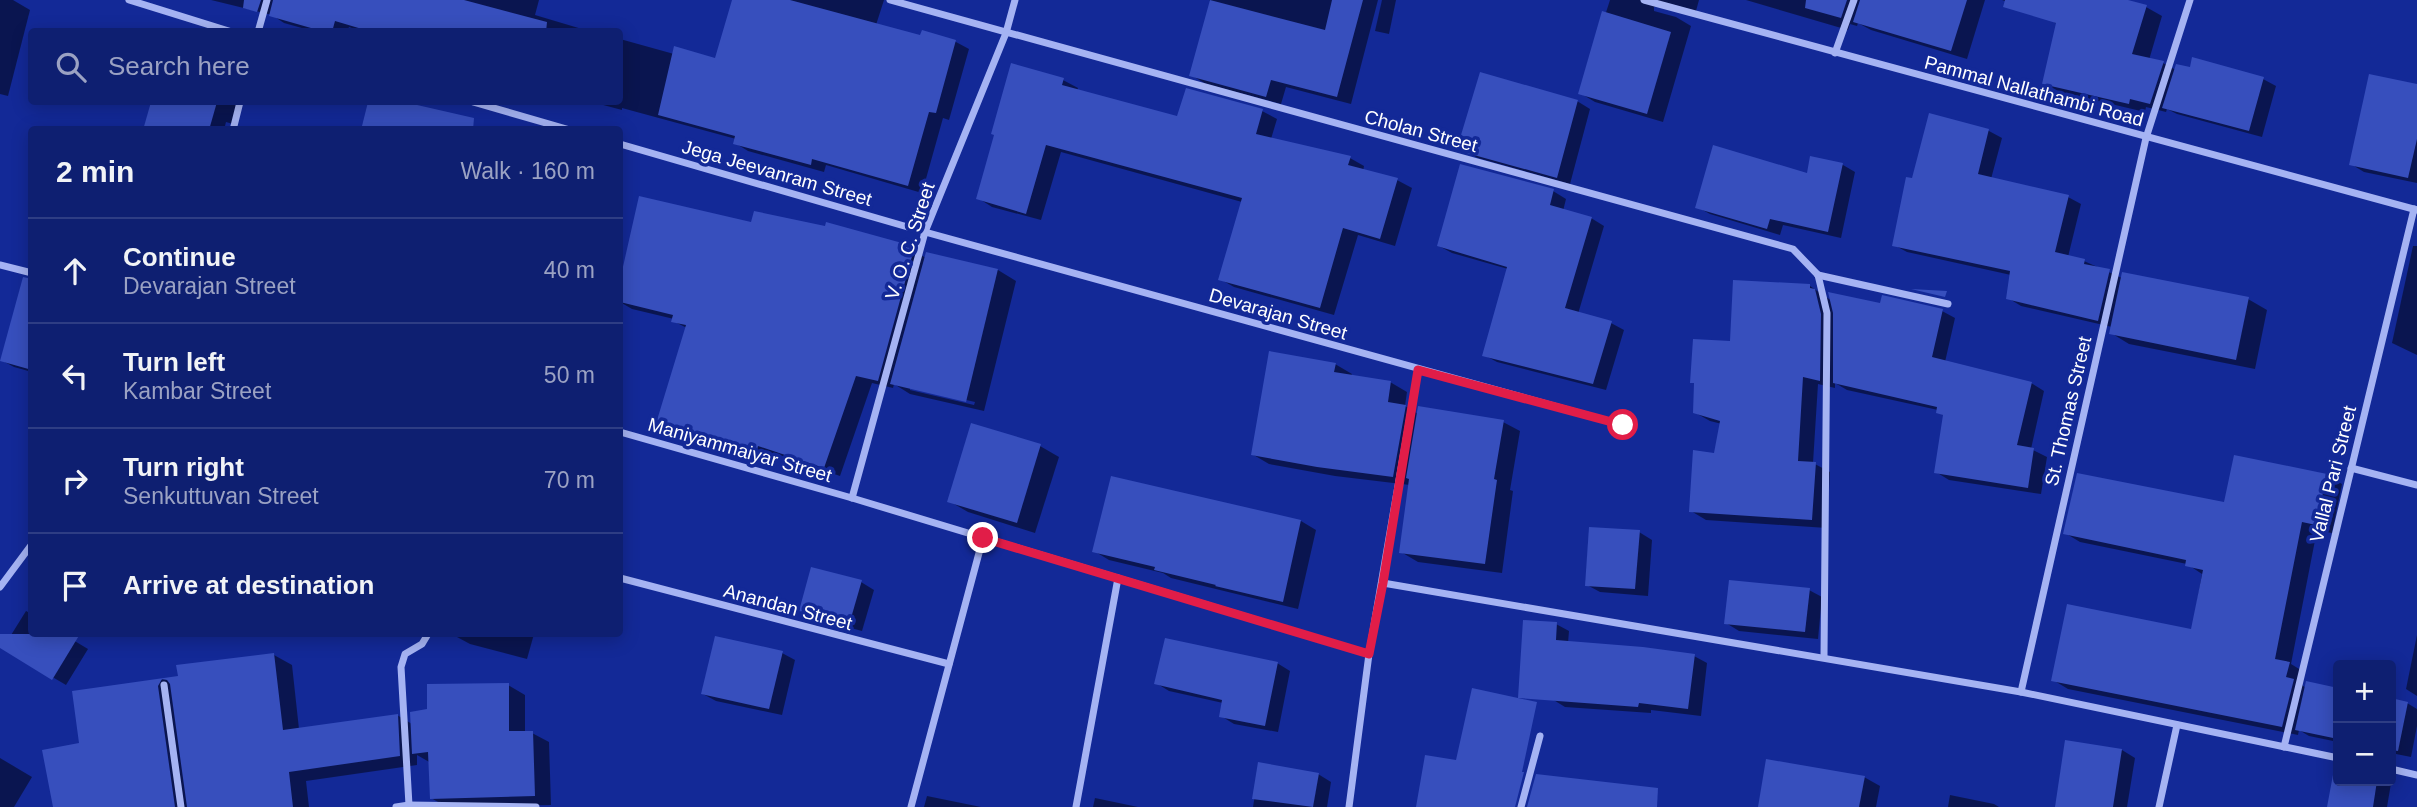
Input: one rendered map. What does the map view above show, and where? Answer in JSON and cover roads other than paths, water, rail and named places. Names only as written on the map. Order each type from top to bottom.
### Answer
[{"type":"street","points":[[129,0],[219,28]]},
{"type":"street","points":[[259,28],[267,0]]},
{"type":"street","name":"Cholan Street","points":[[890,0],[1793,249],[1818,275]]},
{"type":"street","name":"V. O. C. Street","points":[[852,498],[925,232],[1006,33],[1015,0]]},
{"type":"street","name":"Pammal Nallathambi Road","points":[[1644,0],[2415,209]]},
{"type":"street","points":[[1835,52],[1854,0]]},
{"type":"street","name":"St. Thomas Street","points":[[2021,692],[2146,138],[2190,0]]},
{"type":"street","points":[[234,126],[239,105]]},
{"type":"street","points":[[483,105],[556,126]]},
{"type":"street","name":"Jega Jeevanram Street","points":[[623,145],[925,232]]},
{"type":"street","name":"Vallal Pari Street","points":[[2284,747],[2415,209]]},
{"type":"street","name":"Devarajan Street","points":[[925,232],[1623,425]]},
{"type":"street","points":[[0,265],[28,272]]},
{"type":"street","points":[[1824,657],[1827,313],[1818,275],[1948,304]]},
{"type":"street","points":[[1349,807],[1369,654],[1418,370]]},
{"type":"street","name":"Maniyammaiyar Street","points":[[623,433],[852,498],[1369,654]]},
{"type":"street","points":[[2351,468],[2417,485]]},
{"type":"street","points":[[911,807],[983,538]]},
{"type":"street","points":[[0,587],[28,549]]},
{"type":"street","points":[[1076,807],[1118,578]]},
{"type":"street","name":"Anandan Street","points":[[623,579],[949,664]]},
{"type":"street","points":[[1383,583],[2021,692],[2333,757]]},
{"type":"street","points":[[409,805],[401,667],[405,654],[422,644],[426,637]]},
{"type":"street","points":[[164,685],[181,807]]},
{"type":"street","points":[[2159,807],[2177,725]]},
{"type":"street","points":[[1521,807],[1539,736]]},
{"type":"street","points":[[2396,770],[2417,775]]},
{"type":"street","points":[[396,807],[536,807]]}]
